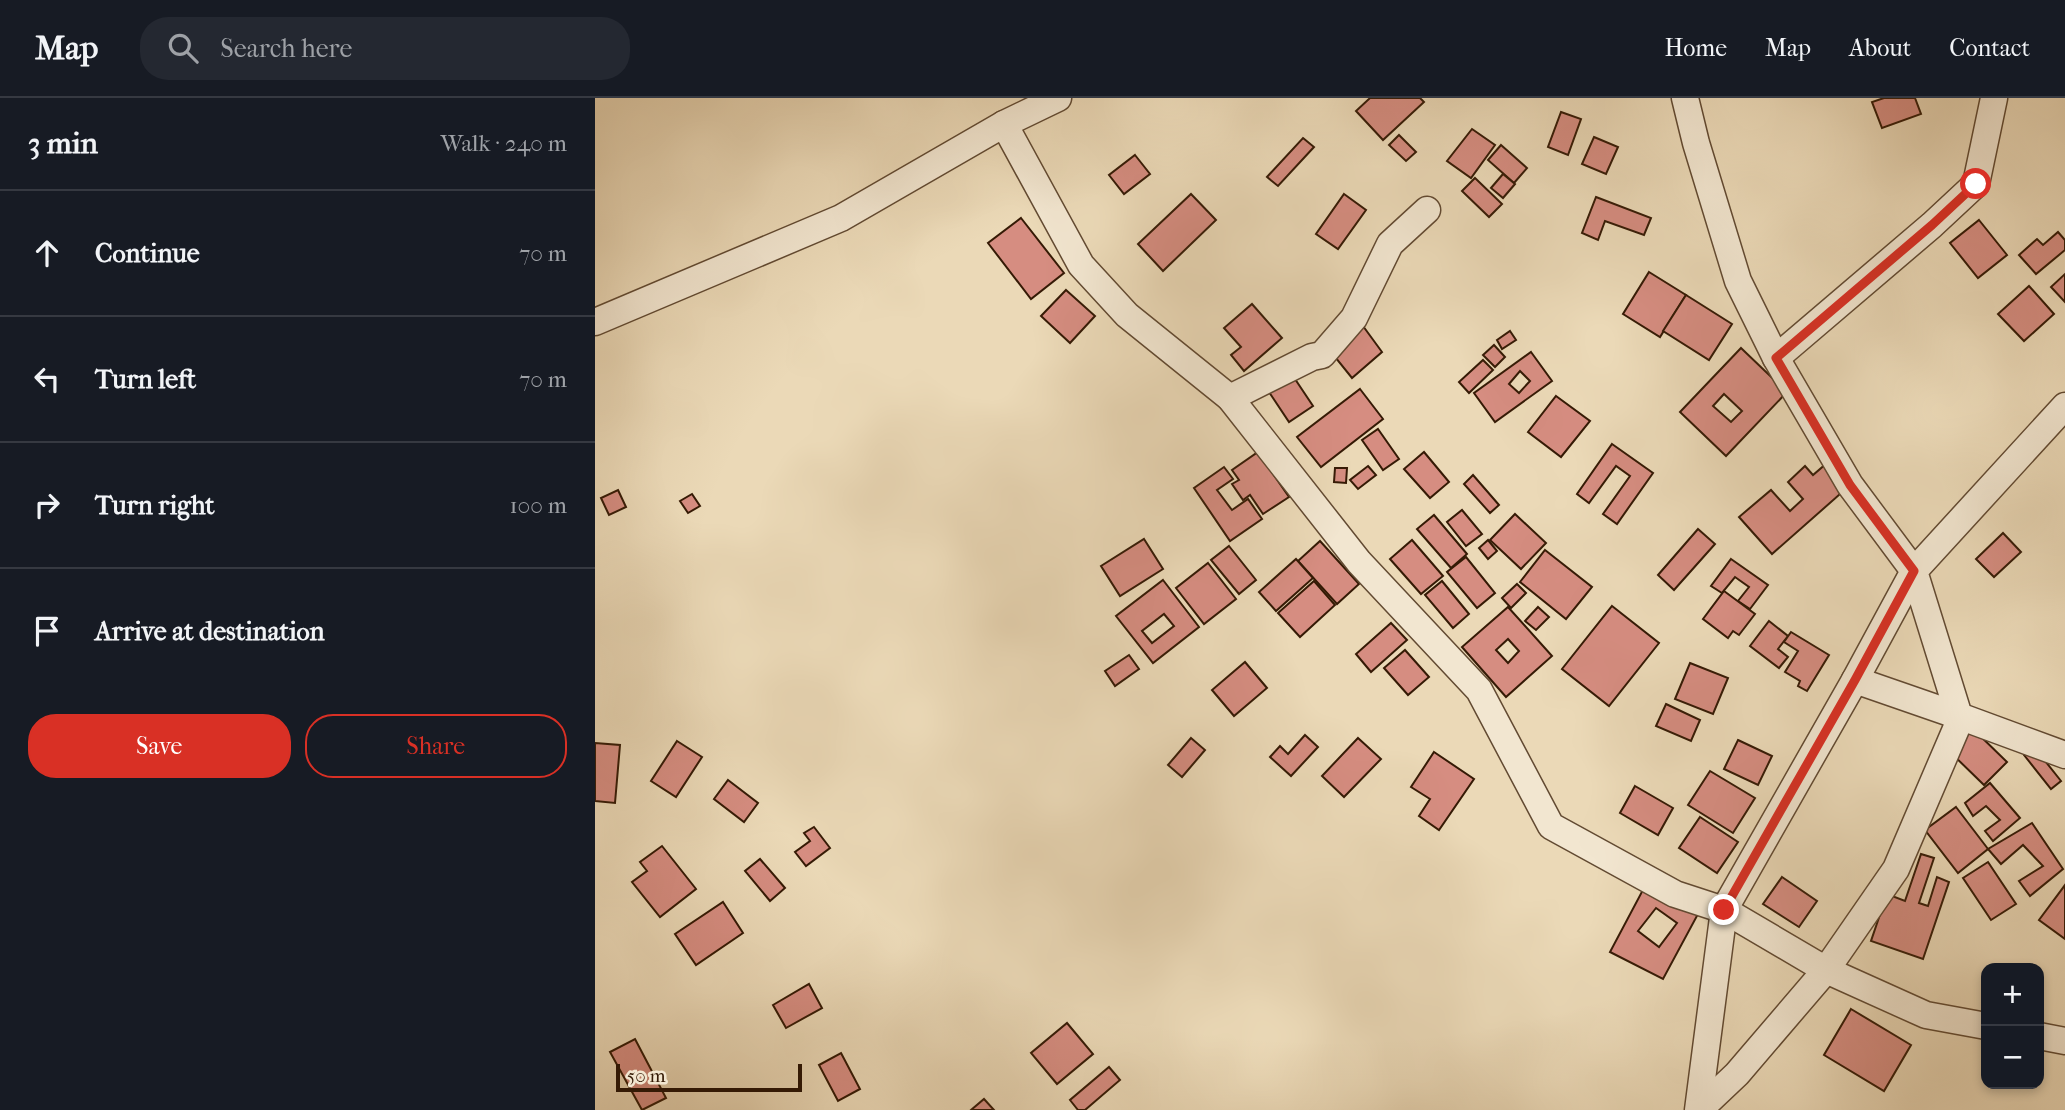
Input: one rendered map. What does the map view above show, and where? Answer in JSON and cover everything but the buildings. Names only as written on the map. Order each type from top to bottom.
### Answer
[{"type":"street","points":[[595,322],[841,218],[1004,124],[1058,98]]},
{"type":"street","points":[[1685,98],[1738,281],[1776,358],[1850,485],[1914,571],[1959,716],[1896,869],[1826,970],[1737,1074],[1699,1110]]},
{"type":"street","points":[[1776,358],[1976,184],[1994,98]]},
{"type":"street","points":[[1004,124],[1081,265],[1127,315],[1230,398],[1359,562],[1479,690],[1551,826],[1675,894],[1724,910],[1826,970],[1926,1015],[1981,1025]]},
{"type":"street","points":[[1230,398],[1312,357],[1322,355],[1354,318],[1390,244],[1427,210]]},
{"type":"street","points":[[1699,1110],[1724,910],[1914,571],[2065,407]]},
{"type":"street","points":[[1855,680],[2065,755]]},
{"type":"street","points":[[2044,1037],[2065,1041]]},
{"type":"route","points":[[1724,910],[1914,571],[1850,485],[1776,358],[1976,184]]}]
